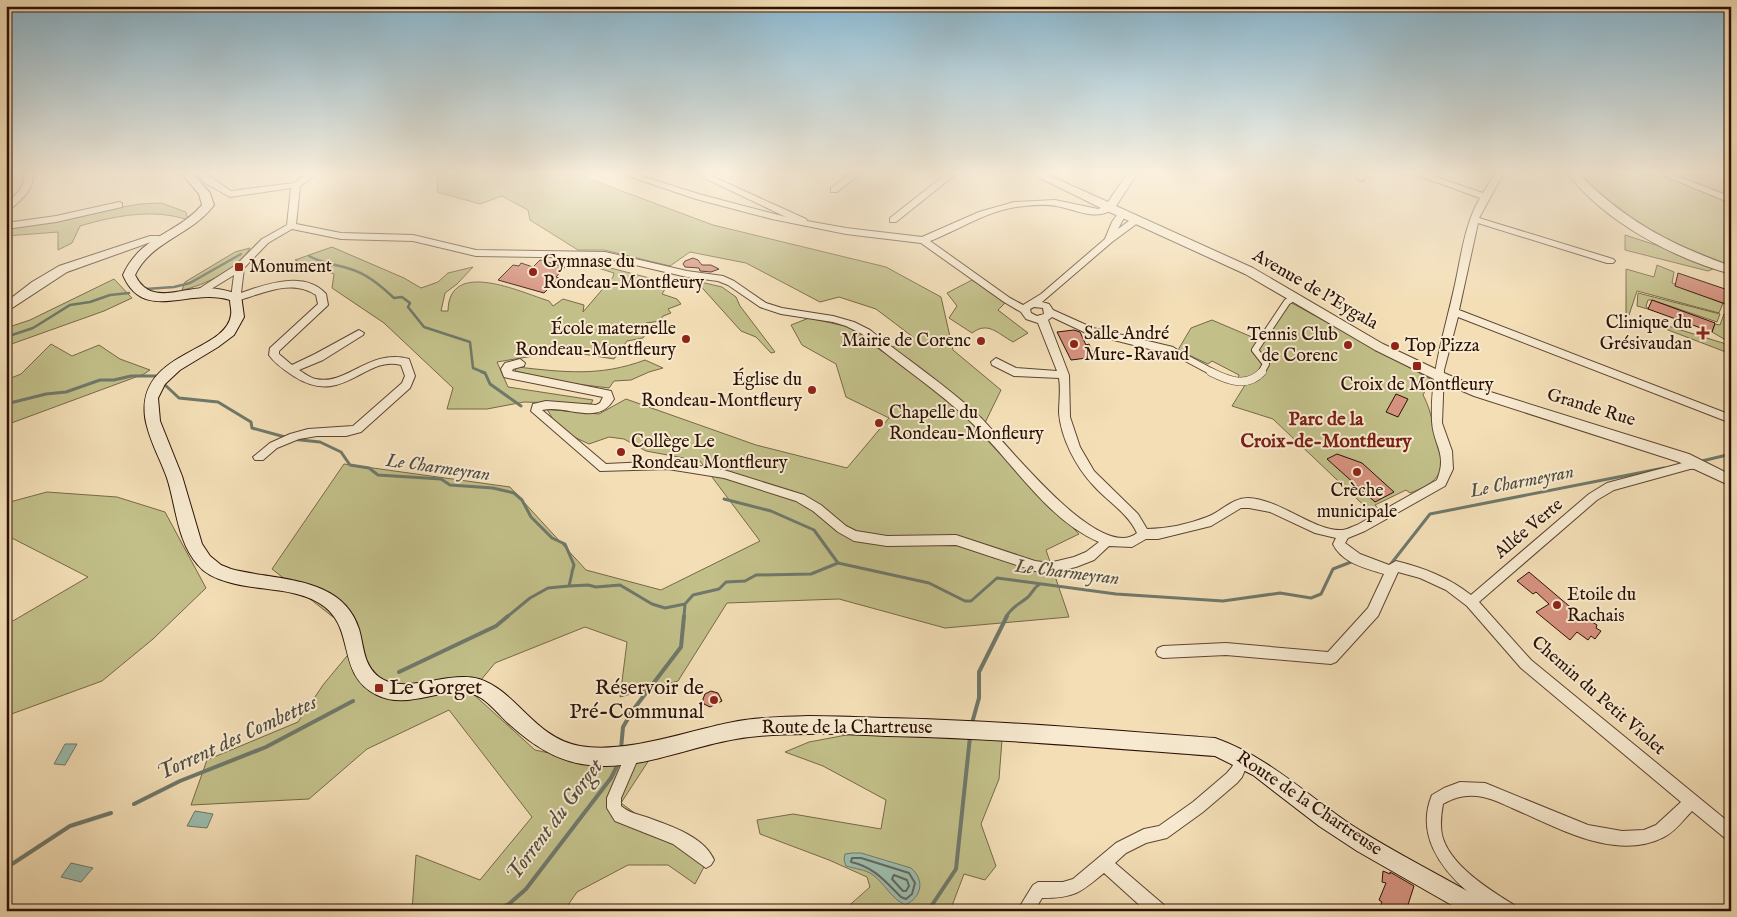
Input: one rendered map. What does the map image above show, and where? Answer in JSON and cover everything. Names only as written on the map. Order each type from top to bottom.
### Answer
[{"type":"main road","points":[[198,217],[190,224],[162,239],[136,259],[131,266],[128,276],[135,290],[147,296],[161,297],[200,292],[217,292],[236,298]]},
{"type":"main road","name":"Route de la Chartreuse","points":[[236,298],[239,307],[238,315],[232,328],[210,346],[164,375],[153,390],[150,404],[153,420],[174,476],[191,534],[203,560],[224,575],[308,590],[332,602],[346,617],[351,627],[360,669],[372,683],[380,688],[403,693],[451,685],[466,685],[480,688],[497,700],[534,735],[559,750],[577,755],[623,755],[737,730],[776,726],[839,724],[981,730],[1199,744],[1229,751],[1243,758],[1327,820],[1483,911]]},
{"type":"street","points":[[6,226],[65,217]]},
{"type":"street","points":[[291,226],[292,217]]},
{"type":"street","points":[[767,217],[878,236],[923,240],[976,217]]},
{"type":"street","points":[[797,217],[808,225]]},
{"type":"street","points":[[892,220],[896,217]]},
{"type":"street","points":[[1109,240],[1120,217]]},
{"type":"street","name":"Avenue de l'Eygala","points":[[1129,217],[1249,271],[1439,382]]},
{"type":"street","points":[[1622,217],[1655,238],[1731,270]]},
{"type":"street","points":[[1143,534],[1158,534],[1211,521],[1239,504],[1249,502],[1272,508],[1319,530],[1343,535],[1361,528],[1441,483],[1447,469],[1446,451],[1437,423],[1438,370],[1454,312],[1474,219],[1610,261]]},
{"type":"street","points":[[1029,306],[1029,317],[1045,308],[1109,240],[1136,220]]},
{"type":"street","points":[[200,292],[239,267],[265,241],[291,226],[341,236],[413,238],[476,253],[605,255],[686,274],[720,278],[732,283],[763,305],[781,311],[833,318],[866,332],[959,405],[992,435],[1074,523],[1106,542],[1116,544],[1128,544],[1141,538],[1143,534]]},
{"type":"street","points":[[6,308],[36,285],[80,262],[150,239],[162,239]]},
{"type":"street","points":[[923,240],[1011,302],[1045,308],[1090,331],[1173,351],[1232,380],[1246,382],[1265,370],[1266,364],[1255,350],[1287,302],[1293,298]]},
{"type":"street","points":[[239,267],[236,298],[267,288],[286,285],[311,288],[321,294],[323,305],[319,310],[274,350],[274,355],[292,369],[315,383],[336,382],[380,363],[398,359],[405,362],[410,376],[406,384],[357,429],[350,432],[314,432],[292,437],[275,444],[259,457]]},
{"type":"street","points":[[1045,308],[1066,384],[1065,418],[1075,448],[1100,486],[1136,518],[1143,534]]},
{"type":"street","points":[[1454,312],[1731,418]]},
{"type":"street","points":[[292,369],[319,357],[359,333]]},
{"type":"street","points":[[996,362],[1014,372],[1064,375]]},
{"type":"street","points":[[520,363],[509,366],[506,369],[508,374],[607,394],[608,403],[597,410],[555,404],[541,405],[536,410],[604,468],[668,465],[724,474],[800,498],[817,508],[842,529],[854,536],[887,541],[956,540],[1034,566],[1049,568],[1076,562],[1095,553],[1106,542]]},
{"type":"street","name":"Grande Rue","points":[[1439,382],[1632,440],[1684,458],[1731,481]]},
{"type":"street","name":"Allée Verte","points":[[1471,602],[1593,497],[1611,486],[1690,465],[1700,465]]},
{"type":"street","name":"Chemin du Petit Violet","points":[[1343,535],[1340,544],[1343,550],[1350,555],[1391,572],[1396,566],[1424,573],[1450,586],[1471,602],[1526,664],[1692,801]]},
{"type":"street","points":[[1163,652],[1226,650],[1331,658],[1372,612],[1391,572]]},
{"type":"street","points":[[623,755],[614,798],[614,806],[617,813],[674,836],[700,853],[706,860]]},
{"type":"street","points":[[1025,911],[1038,890],[1063,890],[1078,885],[1121,848],[1144,836],[1162,832],[1198,807],[1232,778],[1243,758]]},
{"type":"street","points":[[1508,911],[1475,888],[1458,873],[1440,850],[1432,821],[1437,800],[1443,796],[1468,787],[1485,790],[1588,832],[1622,838],[1644,838],[1661,831],[1692,801],[1731,834]]},
{"type":"street","points":[[1104,864],[1158,911]]},
{"type":"shaded area","points":[[65,217],[121,217],[80,226],[72,243],[58,250],[58,232],[6,236],[6,227]]},
{"type":"shaded area","points":[[529,217],[691,217],[713,225],[886,267],[941,297],[953,350],[1001,390],[980,433],[1079,534],[1046,550],[1069,617],[945,628],[839,599],[727,603],[678,681],[620,697],[627,642],[585,627],[495,663],[471,692],[535,750],[600,764],[651,757],[621,803],[705,865],[695,884],[668,865],[628,865],[577,892],[564,911],[412,911],[416,855],[480,880],[532,817],[449,710],[367,749],[309,799],[191,805],[207,760],[298,722],[323,685],[361,639],[272,569],[344,464],[510,487],[586,570],[661,590],[760,541],[700,461],[646,451],[624,439],[609,437],[589,444],[559,430],[547,409],[599,414],[626,399],[756,445],[847,468],[889,418],[846,397],[836,364],[802,345],[791,325],[809,318],[849,327],[883,352],[913,337],[876,309],[839,297],[820,302],[746,263],[690,252],[670,266],[604,250],[578,250],[530,220]]},
{"type":"shaded area","points":[[1627,217],[1731,217],[1731,266],[1657,236]]},
{"type":"shaded area","points":[[1625,235],[1662,247],[1713,269],[1708,271],[1625,250]]},
{"type":"shaded area","points":[[332,247],[404,278],[421,288],[438,282],[448,273],[473,267],[457,284],[445,293],[441,311],[448,311],[451,295],[460,286],[473,282],[505,286],[549,301],[553,306],[563,299],[584,305],[583,312],[613,277],[614,273],[585,264],[591,263],[669,283],[662,294],[677,299],[681,304],[668,309],[671,313],[663,316],[660,321],[646,323],[643,338],[627,341],[614,359],[564,351],[497,362],[508,387],[593,400],[591,404],[524,402],[487,409],[447,409],[453,388],[384,323],[332,288],[334,274],[295,260]]},
{"type":"shaded area","points":[[250,248],[238,262],[220,275],[200,285],[182,290],[185,282],[235,252]]},
{"type":"shaded area","points":[[1657,265],[1674,272],[1672,283],[1723,303],[1719,313],[1637,291],[1629,315],[1626,314],[1626,269],[1654,277]]},
{"type":"shaded area","points":[[114,279],[132,298],[104,311],[6,346],[6,328],[30,320]]},
{"type":"shaded area","points":[[972,280],[1005,303],[998,310],[1028,333],[1013,342],[988,328],[972,333],[949,318],[957,306],[947,293]]},
{"type":"shaded area","points":[[696,281],[722,287],[736,297],[740,306],[775,352],[771,353],[756,337],[741,331]]},
{"type":"shaded area","points":[[1638,293],[1720,314],[1717,322],[1652,300],[1648,300],[1646,306],[1648,309],[1637,306]]},
{"type":"shaded area","points":[[1290,302],[1434,381],[1432,386],[1426,389],[1423,395],[1441,450],[1442,458],[1439,473],[1434,480],[1421,488],[1410,493],[1406,490],[1375,505],[1381,511],[1374,515],[1273,419],[1232,406],[1245,385],[1259,378],[1267,369],[1268,366],[1258,349]]},
{"type":"shaded area","points":[[1724,314],[1731,322],[1731,343],[1712,332],[1715,324],[1720,325]]},
{"type":"shaded area","points":[[1642,318],[1731,346],[1731,354],[1642,320]]},
{"type":"shaded area","points":[[1212,320],[1259,340],[1251,351],[1260,360],[1262,367],[1253,378],[1238,379],[1239,375],[1212,361],[1208,364],[1178,350],[1191,328]]},
{"type":"shaded area","points":[[51,344],[72,356],[99,345],[120,359],[150,370],[144,374],[6,425],[6,380],[21,374]]},
{"type":"shaded area","points":[[645,360],[663,368],[631,380],[614,381],[609,388],[560,382],[515,371],[517,367],[581,372],[597,371]]},
{"type":"shaded area","points":[[47,492],[117,497],[165,512],[206,588],[153,639],[102,681],[6,716],[6,625],[88,577],[6,535],[6,503]]},
{"type":"shaded area","points":[[857,733],[1002,740],[999,779],[981,824],[996,866],[985,880],[964,874],[950,911],[843,911],[870,887],[867,877],[829,860],[760,834],[757,820],[793,814],[881,829],[886,800],[823,766],[785,752],[809,742]]},
{"type":"water","points":[[65,744],[77,744],[65,765],[54,764]]},
{"type":"water","points":[[195,811],[213,814],[207,828],[187,826]]},
{"type":"water","points":[[861,853],[911,868],[920,883],[920,888],[915,898],[905,905],[896,899],[870,873],[846,866],[845,854]]},
{"type":"water","points":[[71,863],[93,868],[81,882],[61,877]]},
{"type":"building","points":[[693,258],[702,265],[711,265],[719,269],[711,272],[700,271],[699,268],[685,267],[683,264],[685,261]]},
{"type":"building","name":"Gymnase du Rondeau-Montfleury","points":[[540,260],[565,267],[556,277],[559,278],[544,293],[498,280],[513,265],[519,266],[521,263],[533,267]]},
{"type":"building","name":"Clinique du Grésivaudan","points":[[1678,273],[1725,289],[1731,279],[1731,306],[1675,286]]},
{"type":"building","points":[[1652,300],[1715,323],[1712,332],[1648,309]]},
{"type":"building","name":"Salle André Mure-Ravaud","points":[[1074,330],[1080,332],[1086,345],[1089,344],[1095,357],[1071,360],[1057,332]]},
{"type":"building","points":[[1396,394],[1408,399],[1398,417],[1386,412]]},
{"type":"building","name":"Crèche municipale","points":[[1337,454],[1362,463],[1394,492],[1375,502],[1327,459]]},
{"type":"building","name":"Etoile du Rachais","points":[[1529,572],[1575,611],[1573,613],[1587,622],[1589,620],[1597,625],[1596,628],[1601,631],[1595,639],[1591,636],[1588,640],[1577,632],[1570,640],[1536,612],[1549,604],[1536,592],[1533,594],[1517,581]]},
{"type":"building","name":"Réservoir de Pré-Communal","points":[[711,691],[718,693],[722,701],[710,707],[704,704],[703,699],[705,694]]},
{"type":"building","points":[[1383,871],[1390,874],[1390,872],[1414,886],[1406,911],[1378,911],[1382,902],[1379,900],[1386,883],[1382,882]]},
{"type":"waterway","points":[[146,289],[174,287],[190,283],[241,254]]},
{"type":"waterway","points":[[309,256],[367,276],[394,298],[402,297],[410,303],[408,307],[424,327],[470,342],[473,368],[485,373]]},
{"type":"waterway","points":[[6,337],[33,328],[70,305],[90,302],[110,295],[129,293]]},
{"type":"waterway","points":[[485,373],[490,384],[521,406]]},
{"type":"waterway","name":"Le Charmeyran","points":[[6,404],[46,394],[66,392],[100,380],[114,380],[131,376],[156,376]]},
{"type":"waterway","name":"Le Charmeyran","points":[[164,384],[179,398],[218,402],[251,422],[252,428],[285,437]]},
{"type":"waterway","name":"Le Charmeyran","points":[[291,439],[320,442],[341,452],[350,465],[369,468],[378,475],[441,479],[450,485],[493,488],[514,493],[522,500],[531,517],[552,538],[565,544],[574,565],[572,572]]},
{"type":"waterway","name":"Le Charmeyran","points":[[1702,461],[1731,454]]},
{"type":"waterway","name":"Le Charmeyran","points":[[1390,565],[1430,514],[1664,468]]},
{"type":"waterway","points":[[724,499],[771,511],[814,530],[838,563]]},
{"type":"waterway","name":"Le Charmeyran","points":[[838,563],[929,583],[965,601],[971,601],[997,578],[1116,594],[1223,601],[1280,593],[1311,598],[1321,594],[1333,569],[1351,562]]},
{"type":"waterway","name":"Le Charmeyran","points":[[685,604],[693,595],[719,589],[726,582],[745,581],[756,575],[811,574],[838,563]]},
{"type":"waterway","name":"Le Charmeyran","points":[[569,586],[572,573]]},
{"type":"waterway","points":[[1006,617],[1011,610],[1028,597],[1040,584]]},
{"type":"waterway","name":"Le Charmeyran","points":[[569,586],[588,585],[596,587],[620,585],[652,604],[665,608],[685,604]]},
{"type":"waterway","name":"Torrent des Combettes","points":[[507,617],[530,598],[548,588],[569,586]]},
{"type":"waterway","name":"Torrent du Gorget","points":[[684,617],[685,604]]},
{"type":"waterway","name":"Torrent des Combettes","points":[[399,672],[496,626],[508,616]]},
{"type":"waterway","name":"Torrent du Gorget","points":[[621,749],[623,727],[633,710],[681,647],[684,616]]},
{"type":"waterway","points":[[972,723],[979,698],[979,672],[1007,616]]},
{"type":"waterway","name":"Torrent des Combettes","points":[[134,804],[180,781],[266,747],[353,701]]},
{"type":"waterway","points":[[928,911],[956,869],[970,737]]},
{"type":"waterway","name":"Torrent du Gorget","points":[[494,911],[509,904],[526,889],[611,778],[619,762]]},
{"type":"waterway","name":"Torrent des Combettes","points":[[6,868],[70,826],[111,813]]},
{"type":"place","name":"Monument","points":[[239,267]]},
{"type":"place","name":"Gymnase du Rondeau-Montfleury","points":[[533,272]]},
{"type":"place","name":"Clinique du Grésivaudan","points":[[1703,333]]},
{"type":"place","name":"École maternelle Rondeau-Montfleury","points":[[686,339]]},
{"type":"place","name":"Mairie de Corenc","points":[[981,341]]},
{"type":"place","name":"Salle André Mure-Ravaud","points":[[1074,344]]},
{"type":"place","name":"Tennis Club de Corenc","points":[[1348,345]]},
{"type":"place","name":"Top Pizza","points":[[1395,346]]},
{"type":"place","name":"Croix de Montfleury","points":[[1417,366]]},
{"type":"place","name":"Église du Rondeau-Montfleury","points":[[812,390]]},
{"type":"place","name":"Chapelle du Rondeau-Monfleury","points":[[879,423]]},
{"type":"place","name":"Collège Le Rondeau Montfleury","points":[[621,452]]},
{"type":"place","name":"Crèche municipale","points":[[1357,472]]},
{"type":"place","name":"Etoile du Rachais","points":[[1557,605]]},
{"type":"place","name":"Le Gorget","points":[[379,688]]},
{"type":"place","name":"Réservoir de Pré-Communal","points":[[714,700]]},
{"type":"district","name":"Parc de la Croix-de-Montfleury","points":[[1326,431]]}]
